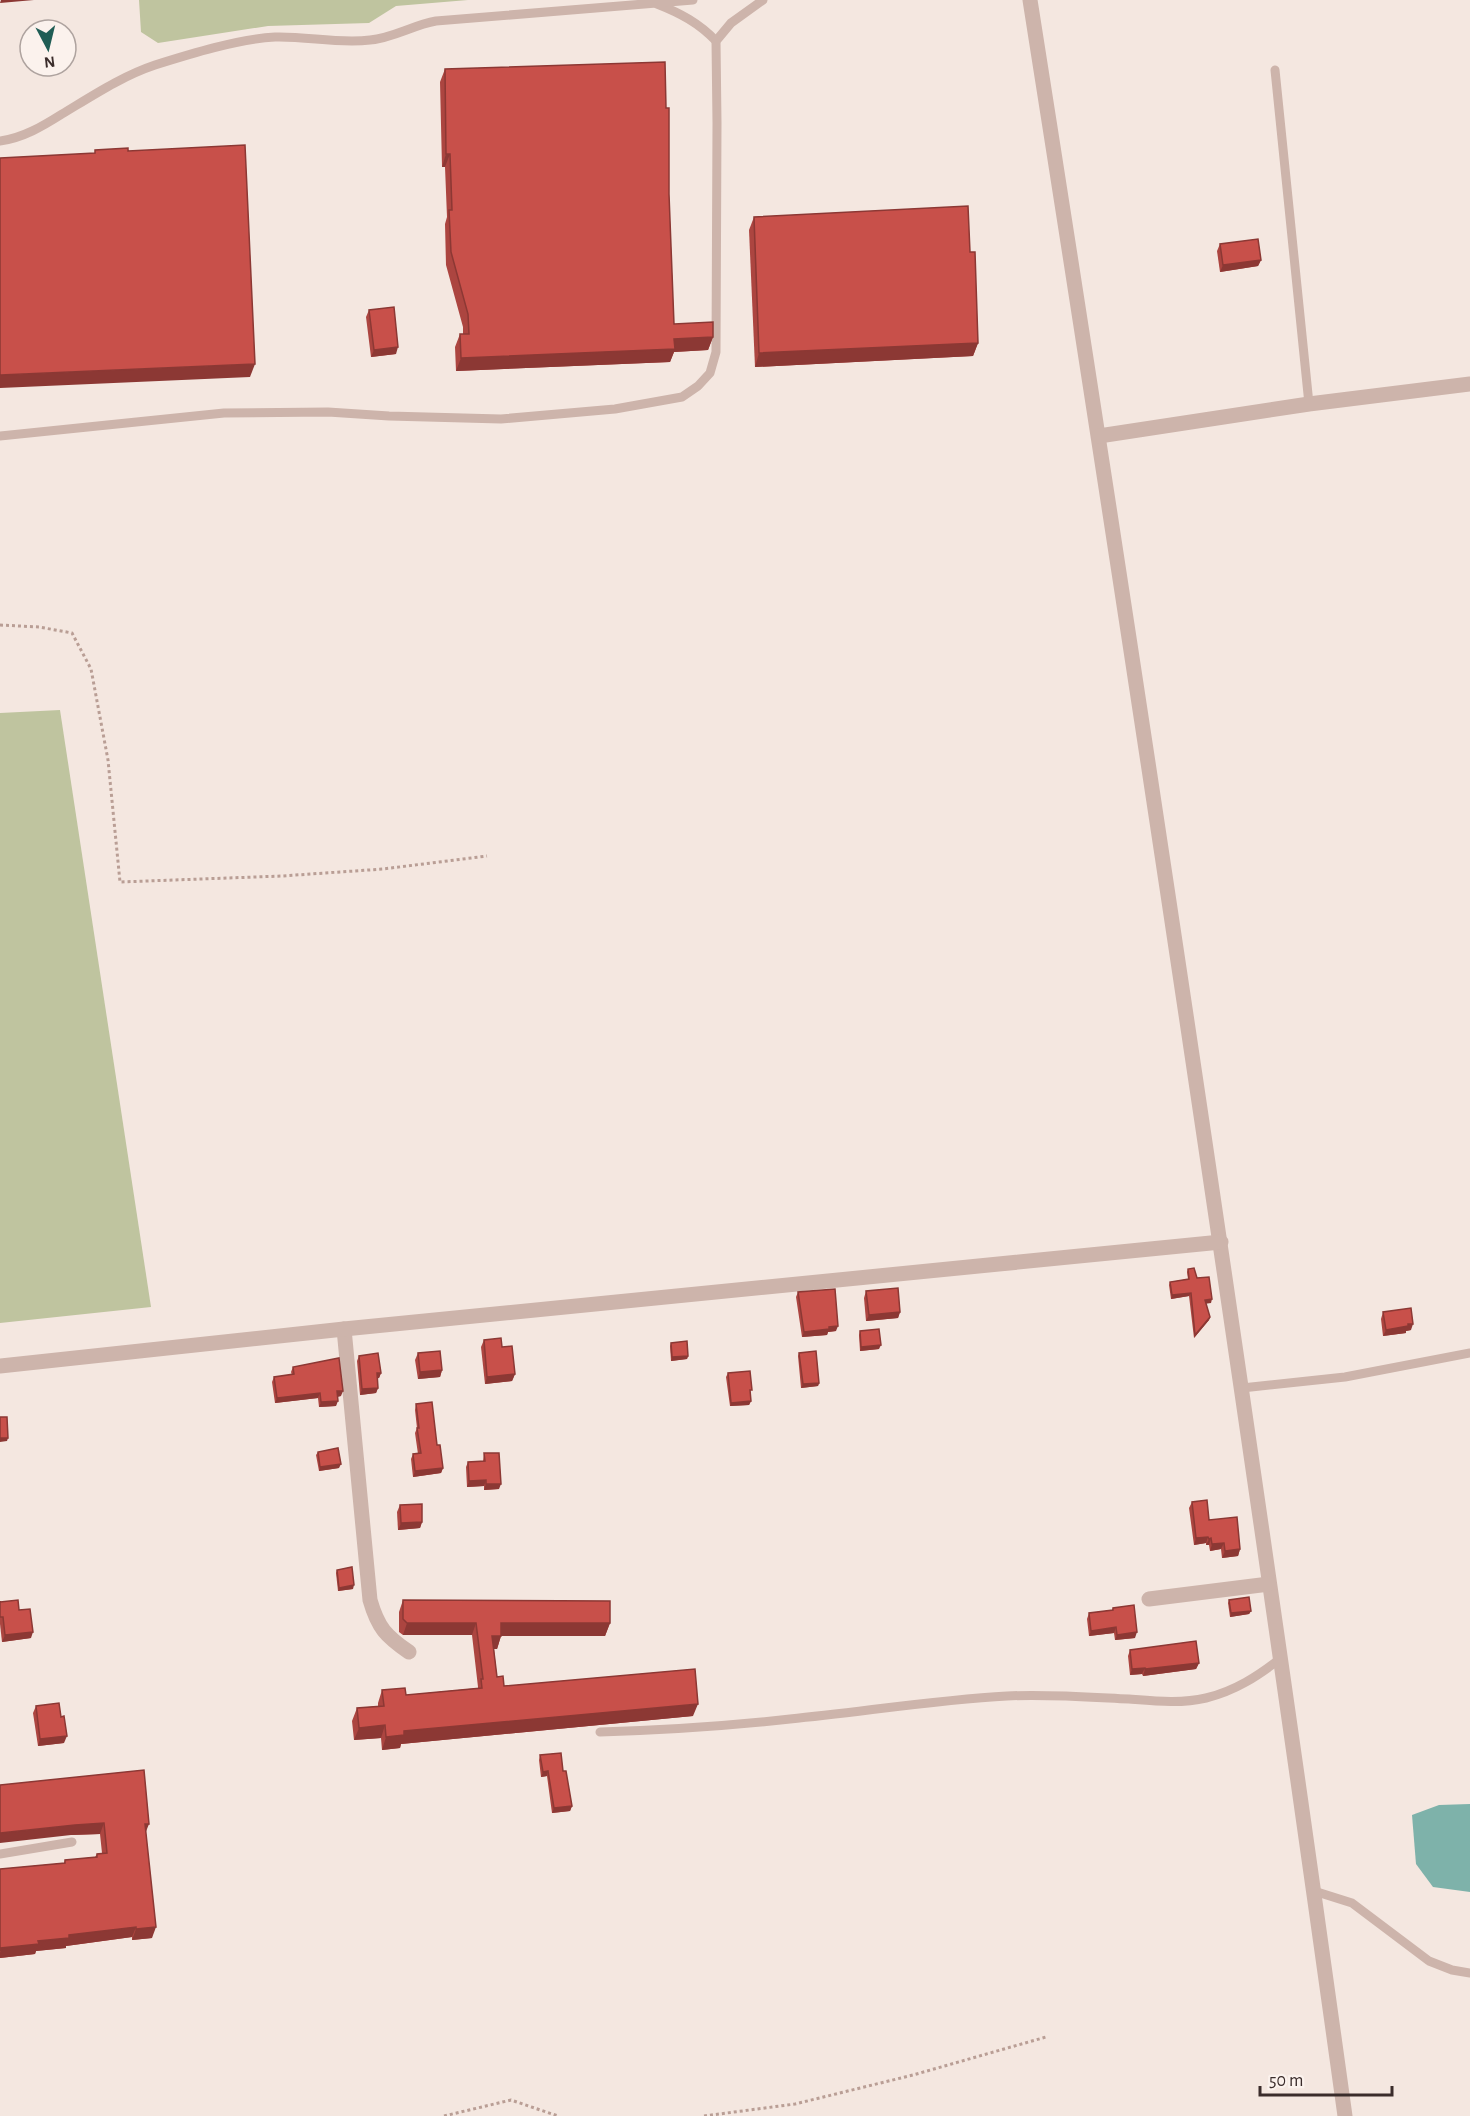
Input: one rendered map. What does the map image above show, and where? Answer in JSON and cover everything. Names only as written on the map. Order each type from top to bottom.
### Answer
[{"type":"street","points":[[1030,0],[1099,436],[1221,1242],[1345,2116]]},
{"type":"street","points":[[1099,436],[1309,404],[1470,384]]},
{"type":"street","points":[[0,1366],[344,1329],[1221,1242]]},
{"type":"street","points":[[344,1329],[370,1600],[375,1618],[382,1630],[409,1652]]},
{"type":"street","points":[[1149,1599],[1269,1584]]},
{"type":"lane","points":[[0,141],[33,131],[132,74],[231,45],[275,37],[359,42],[383,39],[425,23],[445,20],[693,0]]},
{"type":"lane","points":[[0,436],[225,413],[328,412],[501,419],[615,409],[682,398],[710,373],[716,352],[716,41],[731,24],[763,0]]},
{"type":"lane","points":[[655,3],[692,20],[716,41]]},
{"type":"lane","points":[[1275,70],[1309,404]]},
{"type":"lane","points":[[1242,1388],[1345,1377],[1470,1353]]},
{"type":"lane","points":[[600,1732],[680,1729],[1006,1696],[1092,1697],[1171,1702],[1204,1699],[1233,1690],[1255,1679],[1281,1658]]},
{"type":"lane","points":[[0,1854],[72,1842]]},
{"type":"lane","points":[[1314,1891],[1352,1903],[1429,1961],[1452,1970],[1470,1973]]},
{"type":"path","points":[[0,625],[39,627],[72,633],[91,669],[108,760],[120,882],[282,876],[487,856]]},
{"type":"path","points":[[704,2116],[795,2104],[913,2075],[1046,2037]]},
{"type":"path","points":[[444,2116],[511,2100],[558,2116]]},
{"type":"green space","points":[[139,0],[468,0],[396,6],[369,23],[268,26],[158,43],[141,32]]},
{"type":"green space","points":[[60,710],[151,1307],[0,1323],[0,713]]},
{"type":"water","points":[[1470,1804],[1470,1892],[1433,1887],[1416,1864],[1412,1815],[1439,1805]]},
{"type":"building","points":[[665,62],[666,108],[669,108],[669,194],[674,324],[713,322],[713,337],[674,339],[675,349],[461,358],[460,334],[469,334],[468,314],[451,252],[449,210],[452,210],[450,154],[446,154],[445,69]]},
{"type":"building","points":[[245,145],[255,364],[0,375],[0,158],[95,153],[95,150],[128,148],[128,151]]},
{"type":"building","points":[[968,206],[970,252],[975,252],[978,343],[759,353],[754,217]]},
{"type":"building","points":[[1258,239],[1261,260],[1223,265],[1220,244]]},
{"type":"building","points":[[394,307],[398,347],[374,350],[369,310]]},
{"type":"building","points":[[1194,1268],[1197,1278],[1209,1277],[1212,1299],[1205,1300],[1210,1317],[1195,1335],[1191,1293],[1172,1295],[1170,1282],[1189,1279],[1188,1269]]},
{"type":"building","points":[[898,1288],[900,1312],[869,1315],[866,1291]]},
{"type":"building","points":[[835,1289],[838,1326],[804,1332],[798,1292]]},
{"type":"building","points":[[1411,1308],[1413,1324],[1386,1330],[1383,1312]]},
{"type":"building","points":[[879,1329],[881,1345],[861,1347],[860,1331]]},
{"type":"building","points":[[501,1338],[502,1347],[512,1346],[515,1374],[487,1377],[484,1340]]},
{"type":"building","points":[[687,1341],[688,1356],[672,1357],[671,1343]]},
{"type":"building","points":[[440,1351],[442,1370],[420,1372],[418,1353]]},
{"type":"building","points":[[816,1351],[819,1383],[803,1384],[799,1353]]},
{"type":"building","points":[[378,1353],[381,1373],[377,1373],[378,1388],[362,1389],[359,1356]]},
{"type":"building","points":[[339,1358],[343,1391],[337,1391],[338,1401],[321,1402],[320,1393],[277,1398],[274,1377],[294,1374],[293,1367]]},
{"type":"building","points":[[750,1371],[751,1401],[731,1403],[728,1373]]},
{"type":"building","points":[[432,1402],[437,1445],[440,1445],[443,1468],[415,1471],[413,1454],[421,1453],[416,1404]]},
{"type":"building","points":[[0,1417],[7,1417],[8,1438],[0,1438]]},
{"type":"building","points":[[338,1448],[341,1464],[320,1467],[318,1452]]},
{"type":"building","points":[[484,1453],[499,1453],[501,1484],[486,1484],[486,1480],[469,1481],[468,1462],[485,1461]]},
{"type":"building","points":[[1207,1500],[1209,1520],[1237,1517],[1240,1549],[1225,1551],[1224,1543],[1212,1544],[1211,1538],[1208,1537],[1196,1538],[1192,1502]]},
{"type":"building","points":[[422,1504],[422,1522],[401,1523],[400,1505]]},
{"type":"building","points":[[352,1567],[354,1585],[339,1588],[337,1570]]},
{"type":"building","points":[[1249,1597],[1251,1611],[1231,1613],[1229,1600]]},
{"type":"building","points":[[18,1600],[19,1610],[30,1609],[33,1632],[5,1635],[3,1617],[0,1617],[0,1602]]},
{"type":"building","points":[[403,1600],[610,1601],[610,1623],[501,1623],[501,1636],[492,1636],[497,1677],[503,1676],[504,1686],[695,1669],[698,1704],[404,1731],[404,1735],[386,1737],[385,1725],[359,1728],[357,1708],[384,1706],[382,1690],[405,1688],[406,1695],[482,1688],[481,1679],[483,1679],[476,1623],[407,1623],[403,1619]]},
{"type":"building","points":[[1134,1605],[1137,1632],[1117,1635],[1116,1627],[1091,1631],[1089,1613]]},
{"type":"building","points":[[1196,1641],[1199,1663],[1132,1669],[1130,1650]]},
{"type":"building","points":[[59,1703],[67,1736],[40,1739],[36,1706]]},
{"type":"building","points":[[561,1753],[572,1806],[554,1808],[548,1771],[543,1772],[540,1755]]},
{"type":"building","points":[[144,1770],[149,1824],[145,1824],[156,1927],[136,1929],[136,1927],[69,1935],[69,1938],[38,1941],[39,1944],[1,1948],[2,1953],[0,1953],[0,1869],[65,1863],[65,1860],[97,1857],[97,1854],[107,1853],[104,1823],[0,1833],[0,1785]]}]
